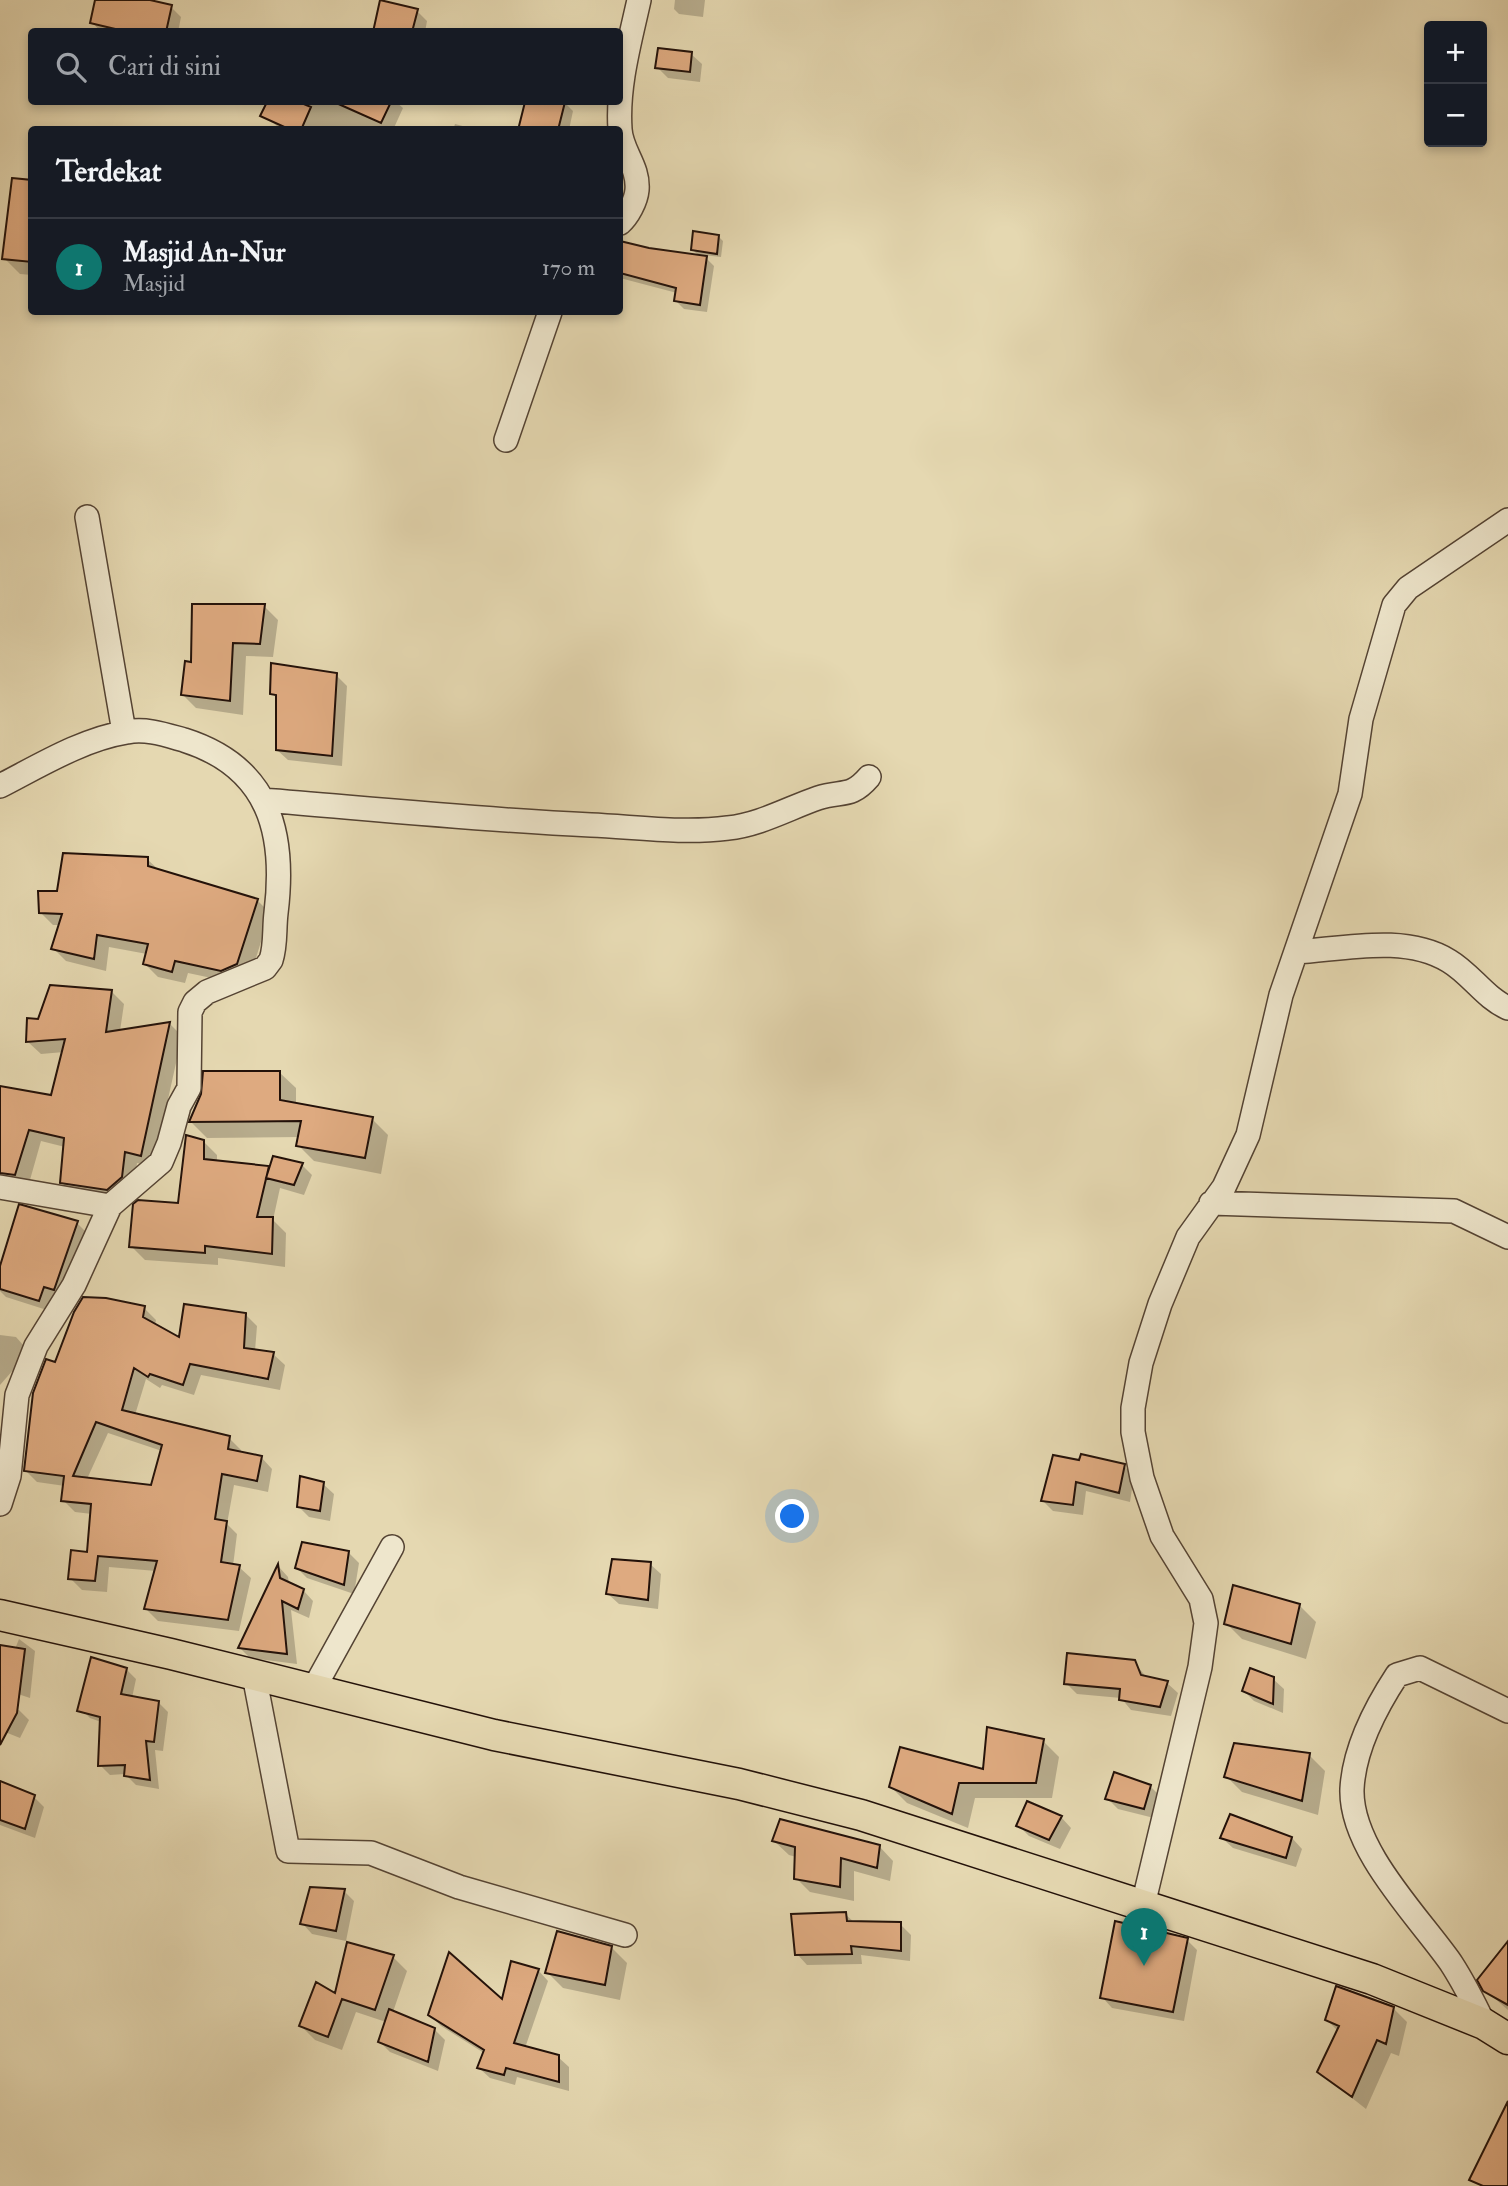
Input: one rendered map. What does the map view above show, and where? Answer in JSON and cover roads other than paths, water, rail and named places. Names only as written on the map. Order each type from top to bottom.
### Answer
[{"type":"main road","points":[[0,1615],[494,1735],[739,1784],[822,1804],[1372,1979],[1496,2032]]},
{"type":"street","points":[[623,83],[639,0]]},
{"type":"street","points":[[620,126],[622,105]]},
{"type":"street","points":[[623,144],[635,167],[637,193],[623,218]]},
{"type":"street","points":[[506,440],[549,315]]},
{"type":"street","points":[[87,517],[124,732]]},
{"type":"street","points":[[1143,1905],[1200,1667],[1206,1623],[1201,1599],[1162,1536],[1136,1455],[1133,1408],[1141,1363],[1160,1304],[1188,1237],[1224,1187],[1248,1135],[1274,1021],[1350,794],[1361,719],[1394,605],[1408,588],[1508,520]]},
{"type":"street","points":[[0,786],[61,756],[124,732],[143,731],[166,735],[211,749],[236,764],[264,800],[276,835],[281,877],[271,960],[265,968],[207,992],[195,1002],[190,1012],[188,1031],[188,1088],[179,1106],[161,1162],[110,1206],[74,1285],[36,1346],[23,1374],[13,1428],[9,1476],[0,1504]]},
{"type":"street","points":[[264,800],[509,821],[681,830],[727,829],[751,824],[823,796],[844,795],[858,789],[869,776]]},
{"type":"street","points":[[1296,953],[1387,945],[1429,952],[1450,961],[1508,1008]]},
{"type":"street","points":[[0,1187],[110,1206]]},
{"type":"street","points":[[1212,1203],[1454,1212],[1508,1237]]},
{"type":"street","points":[[313,1690],[392,1547]]},
{"type":"street","points":[[1496,2032],[1451,1963],[1371,1852],[1357,1820],[1352,1790],[1359,1754],[1374,1716],[1397,1675],[1420,1668],[1508,1711]]},
{"type":"street","points":[[254,1675],[288,1851],[371,1853],[459,1887],[625,1936]]},
{"type":"place","name":"Masjid An-Nur","points":[[1144,1966]]}]
